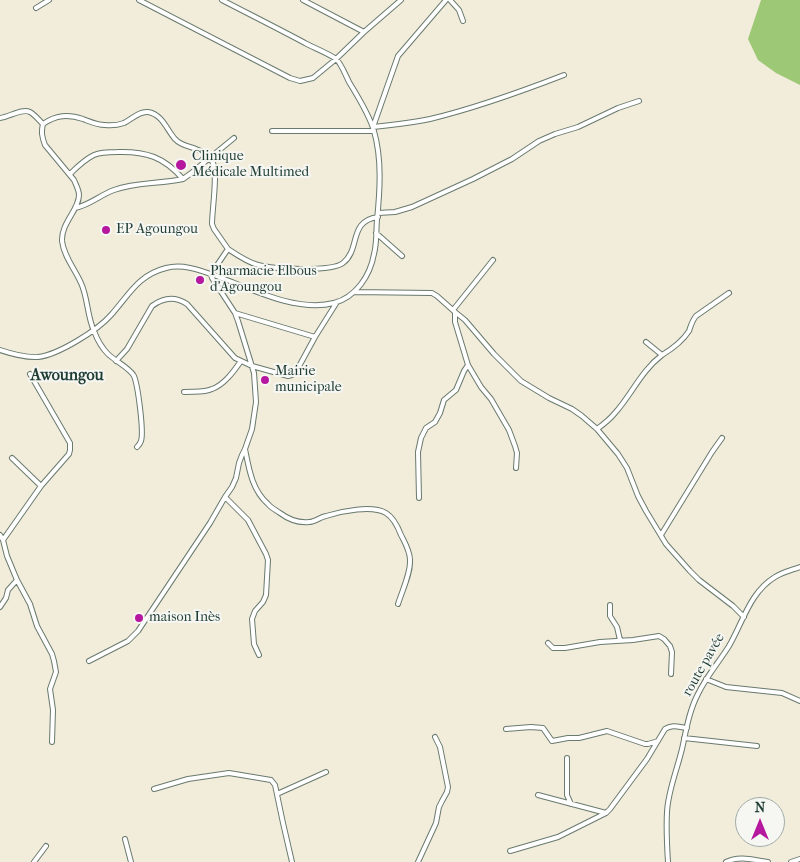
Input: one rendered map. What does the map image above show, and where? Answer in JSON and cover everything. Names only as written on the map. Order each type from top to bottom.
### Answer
[{"type":"street","points":[[36,8],[49,0]]},
{"type":"street","points":[[139,0],[290,78],[300,80],[313,78],[400,0]]},
{"type":"street","points":[[0,350],[22,356],[40,356],[60,350],[104,323],[140,280],[154,271],[168,267],[180,266],[211,274],[282,300],[315,305],[337,302],[354,292],[363,282],[374,256],[380,191],[373,129],[365,111],[336,59],[222,0]]},
{"type":"street","points":[[303,0],[364,32]]},
{"type":"street","points":[[373,129],[398,56],[446,0]]},
{"type":"street","points":[[450,0],[459,10],[463,21]]},
{"type":"street","points":[[272,131],[373,129],[408,123],[451,114],[510,96],[564,74]]},
{"type":"street","points":[[137,447],[142,439],[134,376],[108,354],[93,330],[82,284],[64,250],[62,241],[65,227],[69,216],[75,208],[79,195],[70,174],[45,145],[41,132],[43,124],[57,116],[66,116],[81,118],[94,124],[117,125],[141,113],[152,113],[168,128],[173,138],[178,142],[203,152],[213,162],[212,224],[228,249],[251,262],[266,267],[296,269],[327,268],[344,263],[351,254],[360,226],[365,220],[412,207],[512,159],[539,141],[639,101]]},
{"type":"street","points":[[0,118],[6,118],[24,111],[30,112],[43,124]]},
{"type":"street","points":[[75,208],[85,205],[112,190],[183,179],[234,138]]},
{"type":"street","points":[[70,174],[93,155],[132,152],[149,154],[156,157],[167,164],[183,179]]},
{"type":"street","points":[[376,233],[402,256]]},
{"type":"street","points":[[211,274],[228,249]]},
{"type":"street","points":[[493,260],[481,273],[454,311],[454,319],[468,365],[509,430],[517,453],[516,468]]},
{"type":"street","points":[[89,662],[132,638],[210,524],[232,487],[242,455],[246,449],[252,429],[256,402],[252,366],[235,313],[211,274]]},
{"type":"street","points":[[354,292],[432,293],[465,320],[494,354],[521,381],[548,398],[572,409],[597,428],[627,468],[638,496],[675,555],[699,580],[733,606],[744,617]]},
{"type":"street","points":[[597,428],[616,413],[650,366],[682,340],[689,330],[692,320],[700,312],[729,293]]},
{"type":"street","points":[[116,361],[127,349],[152,306],[158,301],[168,299],[180,300],[187,304],[235,358],[252,366],[281,375],[292,375],[297,370],[337,302]]},
{"type":"street","points":[[235,313],[315,337]]},
{"type":"street","points":[[646,342],[662,355]]},
{"type":"street","points":[[184,392],[212,390],[220,385],[241,361]]},
{"type":"street","points":[[419,498],[418,452],[421,438],[426,428],[435,422],[440,414],[444,400],[456,390],[468,365]]},
{"type":"street","points":[[4,540],[41,486],[69,454],[70,443],[30,374]]},
{"type":"street","points":[[661,535],[722,438]]},
{"type":"street","points":[[246,449],[254,486],[268,504],[298,522],[313,522],[323,516],[370,509],[386,513],[392,519],[398,527],[411,560],[398,604]]},
{"type":"street","points":[[12,458],[41,486]]},
{"type":"street","points":[[225,497],[248,520],[268,560],[266,595],[252,619],[254,644],[259,655]]},
{"type":"street","points":[[0,535],[4,540],[7,556],[17,580],[30,604],[37,626],[54,661],[56,672],[50,690],[53,710],[52,742]]},
{"type":"street","name":"route pavée","points":[[668,862],[667,811],[670,790],[694,702],[706,679],[728,646],[756,594],[768,582],[783,572],[800,567]]},
{"type":"street","points":[[0,607],[6,598],[8,590],[17,580]]},
{"type":"street","points":[[610,605],[610,616],[615,622],[620,640]]},
{"type":"street","points":[[548,643],[553,648],[565,648],[589,643],[659,636],[664,638],[672,652],[671,674]]},
{"type":"street","points":[[706,679],[726,687],[782,693],[800,701]]},
{"type":"street","points":[[510,851],[558,837],[606,813],[647,759],[663,732],[668,727],[674,726],[687,728]]},
{"type":"street","points":[[506,729],[543,728],[552,741],[579,738],[604,731],[644,744],[658,741]]},
{"type":"street","points":[[418,862],[436,823],[439,807],[448,787],[440,747],[435,737]]},
{"type":"street","points":[[684,738],[757,746]]},
{"type":"street","points":[[567,758],[567,795],[571,804]]},
{"type":"street","points":[[277,794],[326,772]]},
{"type":"street","points":[[154,789],[188,779],[229,773],[271,780],[275,785],[292,862]]},
{"type":"street","points":[[538,795],[606,813]]},
{"type":"street","points":[[125,839],[131,862]]},
{"type":"street","points":[[34,862],[46,846]]},
{"type":"street","points":[[726,862],[733,859],[768,862]]},
{"type":"street","points":[[791,862],[800,859]]},
{"type":"green space","points":[[761,0],[800,0],[800,85],[776,73],[758,60],[748,39]]},
{"type":"place","name":"Clinique Médicale Multimed","points":[[181,165]]},
{"type":"place","name":"EP Agoungou","points":[[106,230]]},
{"type":"place","name":"Pharmacie Elbous d'Agoungou","points":[[200,280]]},
{"type":"place","name":"Mairie municipale","points":[[265,380]]},
{"type":"place","name":"maison Inès","points":[[139,618]]},
{"type":"district","name":"Awoungou","points":[[67,376]]}]
